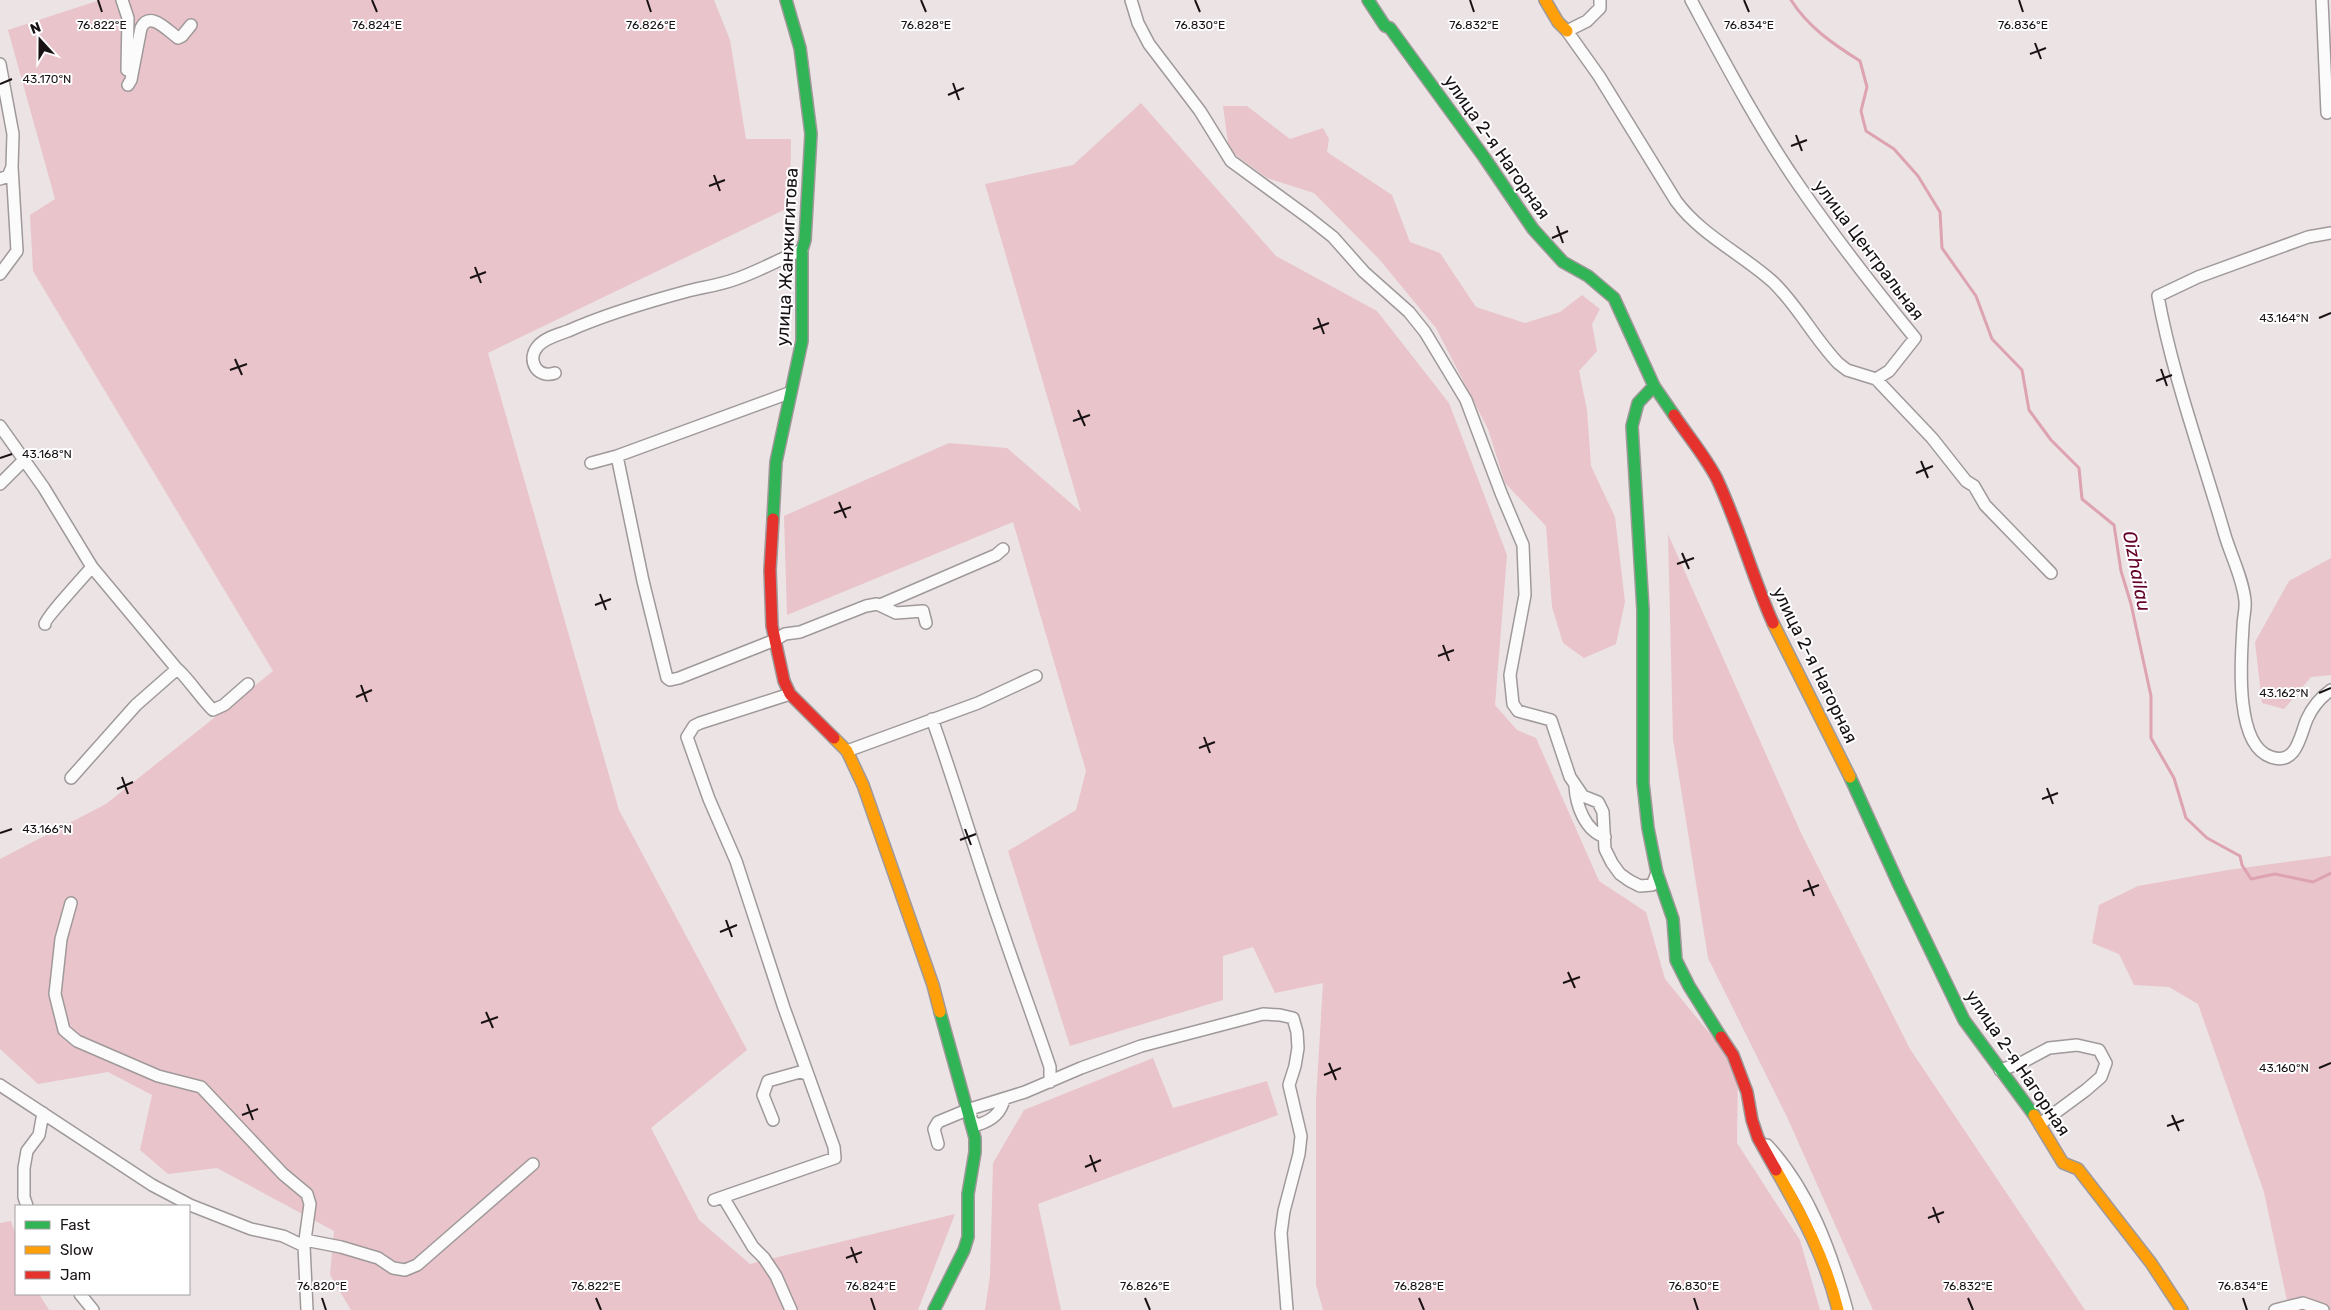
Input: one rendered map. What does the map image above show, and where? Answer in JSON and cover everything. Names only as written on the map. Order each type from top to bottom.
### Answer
[{"type":"street","points":[[122,0],[128,18],[127,87],[131,80],[141,28],[144,22],[149,20],[156,22],[178,38],[191,25]]},
{"type":"street","name":"улица Жанжигитова","points":[[786,0],[800,48],[811,134],[810,178],[805,240],[802,250],[802,342],[793,383],[788,393],[777,448],[772,524],[770,612],[784,681],[790,694]]},
{"type":"street","points":[[1131,0],[1138,23],[1149,44],[1200,111],[1231,161],[1238,168],[1309,218],[1333,238],[1364,272],[1409,312],[1425,332],[1466,400],[1504,502],[1523,545],[1525,595],[1510,676],[1513,704],[1518,710],[1551,720],[1570,777],[1582,796],[1598,802],[1603,812],[1605,849],[1620,874],[1640,886],[1652,885],[1656,873]]},
{"type":"street","name":"улица 2-я Нагорная","points":[[1368,0],[1384,26],[1390,28],[1420,67],[1533,229],[1563,262],[1588,276],[1614,298],[1654,386],[1716,477],[1731,511],[1760,595],[1774,629],[1842,758],[1899,885],[1964,1020],[2027,1104],[2063,1163],[2078,1169],[2151,1263],[2180,1309]]},
{"type":"street","points":[[1545,0],[1558,22],[1567,31],[1599,76],[1681,208],[1691,219],[1778,288],[1838,363],[1847,370],[1876,379],[1932,438],[1966,482],[1974,486],[1985,504],[2051,573]]},
{"type":"street","points":[[1567,31],[1587,21],[1600,8],[1600,0]]},
{"type":"street","name":"улица Центральная","points":[[1691,0],[1748,102],[1799,186],[1848,254],[1915,338],[1889,372],[1876,379]]},
{"type":"street","points":[[2322,0],[2327,113]]},
{"type":"street","points":[[0,64],[13,134],[12,167],[16,251],[13,258],[0,274]]},
{"type":"street","points":[[0,179],[8,176],[12,167]]},
{"type":"street","points":[[2331,233],[2308,238],[2198,277],[2158,296],[2162,322],[2231,558],[2243,588],[2246,603],[2241,648],[2244,716],[2250,735],[2260,749],[2271,757],[2285,758],[2295,751],[2303,736],[2307,719],[2322,697],[2331,690]]},
{"type":"street","points":[[555,372],[547,375],[541,374],[535,368],[532,359],[542,341],[588,322],[736,279],[802,250]]},
{"type":"street","points":[[1654,386],[1639,400],[1633,415],[1632,426],[1643,610],[1643,783],[1656,873],[1673,918],[1676,960],[1689,986],[1733,1055],[1747,1092],[1752,1120],[1758,1138],[1806,1223],[1831,1281],[1838,1310]]},
{"type":"street","points":[[591,463],[617,456],[788,393]]},
{"type":"street","points":[[0,426],[25,459],[92,567],[177,669],[183,673],[195,692],[213,710],[224,705],[248,684]]},
{"type":"street","points":[[617,456],[643,581],[670,680],[775,640],[785,634],[800,632],[866,606],[880,605],[996,555],[1003,549]]},
{"type":"street","points":[[0,484],[25,459]]},
{"type":"street","points":[[45,624],[48,616],[61,605],[92,567]]},
{"type":"street","points":[[880,605],[896,613],[923,611],[926,623]]},
{"type":"street","points":[[72,778],[136,705],[177,669]]},
{"type":"street","points":[[847,751],[932,718],[978,703],[1036,676]]},
{"type":"street","points":[[791,1310],[776,1276],[719,1199],[835,1158],[834,1147],[807,1074],[739,869],[709,799],[687,737],[694,726],[790,694],[847,751],[863,785],[909,921],[933,985],[977,1125],[989,1121],[1002,1108],[1004,1099]]},
{"type":"street","points":[[932,718],[957,788],[1000,925],[1021,978],[1050,1067],[1050,1082]]},
{"type":"street","points":[[1575,784],[1576,798],[1583,818],[1597,835],[1605,837]]},
{"type":"street","points":[[71,903],[61,939],[55,994],[64,1030],[77,1041],[158,1076],[201,1087],[283,1174],[307,1194],[310,1204],[305,1243],[307,1310]]},
{"type":"street","points":[[938,1144],[934,1130],[938,1122],[972,1112],[1141,1046],[1263,1014],[1280,1014],[1293,1018],[1297,1032],[1298,1048],[1289,1085],[1301,1136],[1299,1154],[1284,1211],[1281,1233],[1287,1310]]},
{"type":"street","points":[[2000,1070],[2021,1063],[2049,1048],[2077,1045],[2099,1050],[2106,1063],[2100,1077],[2086,1090],[2040,1124]]},
{"type":"street","points":[[773,1120],[763,1095],[768,1081],[800,1072],[807,1074]]},
{"type":"street","points":[[0,1085],[152,1185],[190,1205],[251,1228],[305,1243],[368,1255],[378,1258],[393,1268],[405,1270],[416,1265],[532,1164]]},
{"type":"street","points":[[934,1310],[964,1250],[968,1237],[968,1194],[976,1138],[972,1112]]},
{"type":"street","points":[[27,1205],[24,1197],[24,1168],[27,1151],[39,1135],[43,1113]]},
{"type":"street","points":[[1758,1138],[1778,1157],[1790,1173],[1807,1203],[1830,1254],[1847,1310]]},
{"type":"street","points":[[81,1295],[93,1310]]},
{"type":"street","points":[[2275,1310],[2303,1304],[2323,1310]]},
{"type":"shaded area","points":[[100,0],[714,0],[730,40],[746,139],[791,139],[790,207],[488,353],[619,810],[747,1050],[651,1128],[699,1220],[750,1264],[955,1214],[918,1310],[351,1310],[330,1275],[334,1231],[217,1168],[168,1174],[140,1150],[152,1095],[108,1072],[38,1084],[0,1049],[0,859],[106,804],[273,671],[33,271],[30,215],[55,199],[8,30]]},
{"type":"shaded area","points":[[1141,103],[1276,256],[1377,311],[1449,403],[1507,555],[1495,705],[1517,730],[1536,738],[1599,881],[1646,912],[1665,979],[1738,1068],[1737,1143],[1800,1240],[1820,1310],[1323,1310],[1316,1285],[1316,1100],[1323,983],[1275,993],[1253,947],[1223,956],[1223,1000],[1070,1046],[1008,851],[1076,810],[1086,771],[1013,522],[787,615],[784,516],[949,443],[1007,448],[1081,512],[985,184],[1073,165]]},
{"type":"shaded area","points":[[1223,106],[1247,106],[1290,139],[1323,128],[1329,139],[1327,152],[1392,195],[1410,242],[1440,253],[1476,307],[1525,323],[1560,312],[1582,295],[1600,309],[1592,324],[1597,351],[1579,371],[1587,410],[1591,466],[1615,517],[1625,602],[1616,644],[1584,658],[1563,643],[1552,607],[1546,526],[1505,483],[1488,429],[1436,328],[1379,259],[1314,193],[1267,178],[1229,150]]},
{"type":"shaded area","points":[[1668,534],[1801,833],[1910,1049],[2085,1310],[1873,1310],[1787,1117],[1708,958],[1673,739]]},
{"type":"shaded area","points":[[2331,558],[2331,675],[2311,677],[2284,709],[2262,703],[2255,642],[2289,581]]},
{"type":"shaded area","points":[[2331,856],[2331,1310],[2289,1310],[2264,1192],[2198,1004],[2169,987],[2134,985],[2119,954],[2092,943],[2099,905],[2138,886],[2228,870]]},
{"type":"shaded area","points":[[1153,1058],[1173,1108],[1267,1081],[1278,1115],[1038,1204],[1061,1310],[985,1310],[990,1276],[993,1163],[1024,1110]]},
{"type":"shaded area","points":[[11,1221],[15,1233],[15,1295],[40,1295],[49,1310],[0,1310],[0,1223]]},
{"type":"waterway","name":"Oizhailau","points":[[1791,0],[1813,27],[1860,61],[1867,87],[1861,111],[1866,131],[1894,149],[1918,176],[1940,212],[1942,248],[1976,296],[1992,339],[2022,370],[2029,410],[2051,440],[2079,468],[2082,499],[2114,525],[2121,571],[2131,604],[2151,696],[2151,738],[2174,778],[2186,818],[2207,838],[2240,856],[2242,865],[2251,879],[2275,874],[2313,882],[2331,873]]},
{"type":"traffic: fast","points":[[773,519],[776,462],[802,341],[802,250],[805,240],[811,134],[800,48],[786,0]]},
{"type":"traffic: fast","points":[[1368,0],[1385,26],[1390,28],[1484,157],[1533,229],[1563,262],[1588,276],[1614,298],[1654,386],[1674,415]]},
{"type":"traffic: fast","points":[[1654,386],[1638,403],[1632,426],[1643,610],[1643,783],[1648,828],[1657,873],[1673,919],[1676,960],[1689,986],[1721,1037]]},
{"type":"traffic: fast","points":[[1850,777],[1899,885],[1964,1020],[2034,1115]]},
{"type":"traffic: fast","points":[[934,1310],[964,1250],[968,1237],[968,1194],[975,1152],[975,1138],[940,1012]]},
{"type":"traffic: slow","points":[[1545,0],[1558,22],[1567,31]]},
{"type":"traffic: slow","points":[[1773,623],[1850,777]]},
{"type":"traffic: slow","points":[[834,738],[847,751],[863,785],[933,985],[940,1012]]},
{"type":"traffic: slow","points":[[2034,1115],[2063,1163],[2078,1169],[2151,1263],[2182,1310]]},
{"type":"traffic: slow","points":[[1776,1170],[1820,1256],[1838,1310]]},
{"type":"traffic: jam","points":[[1674,415],[1717,479],[1773,623]]},
{"type":"traffic: jam","points":[[773,519],[770,570],[772,626],[784,681],[790,694],[834,738]]},
{"type":"traffic: jam","points":[[1721,1037],[1733,1055],[1747,1092],[1752,1120],[1758,1138],[1776,1170]]}]
